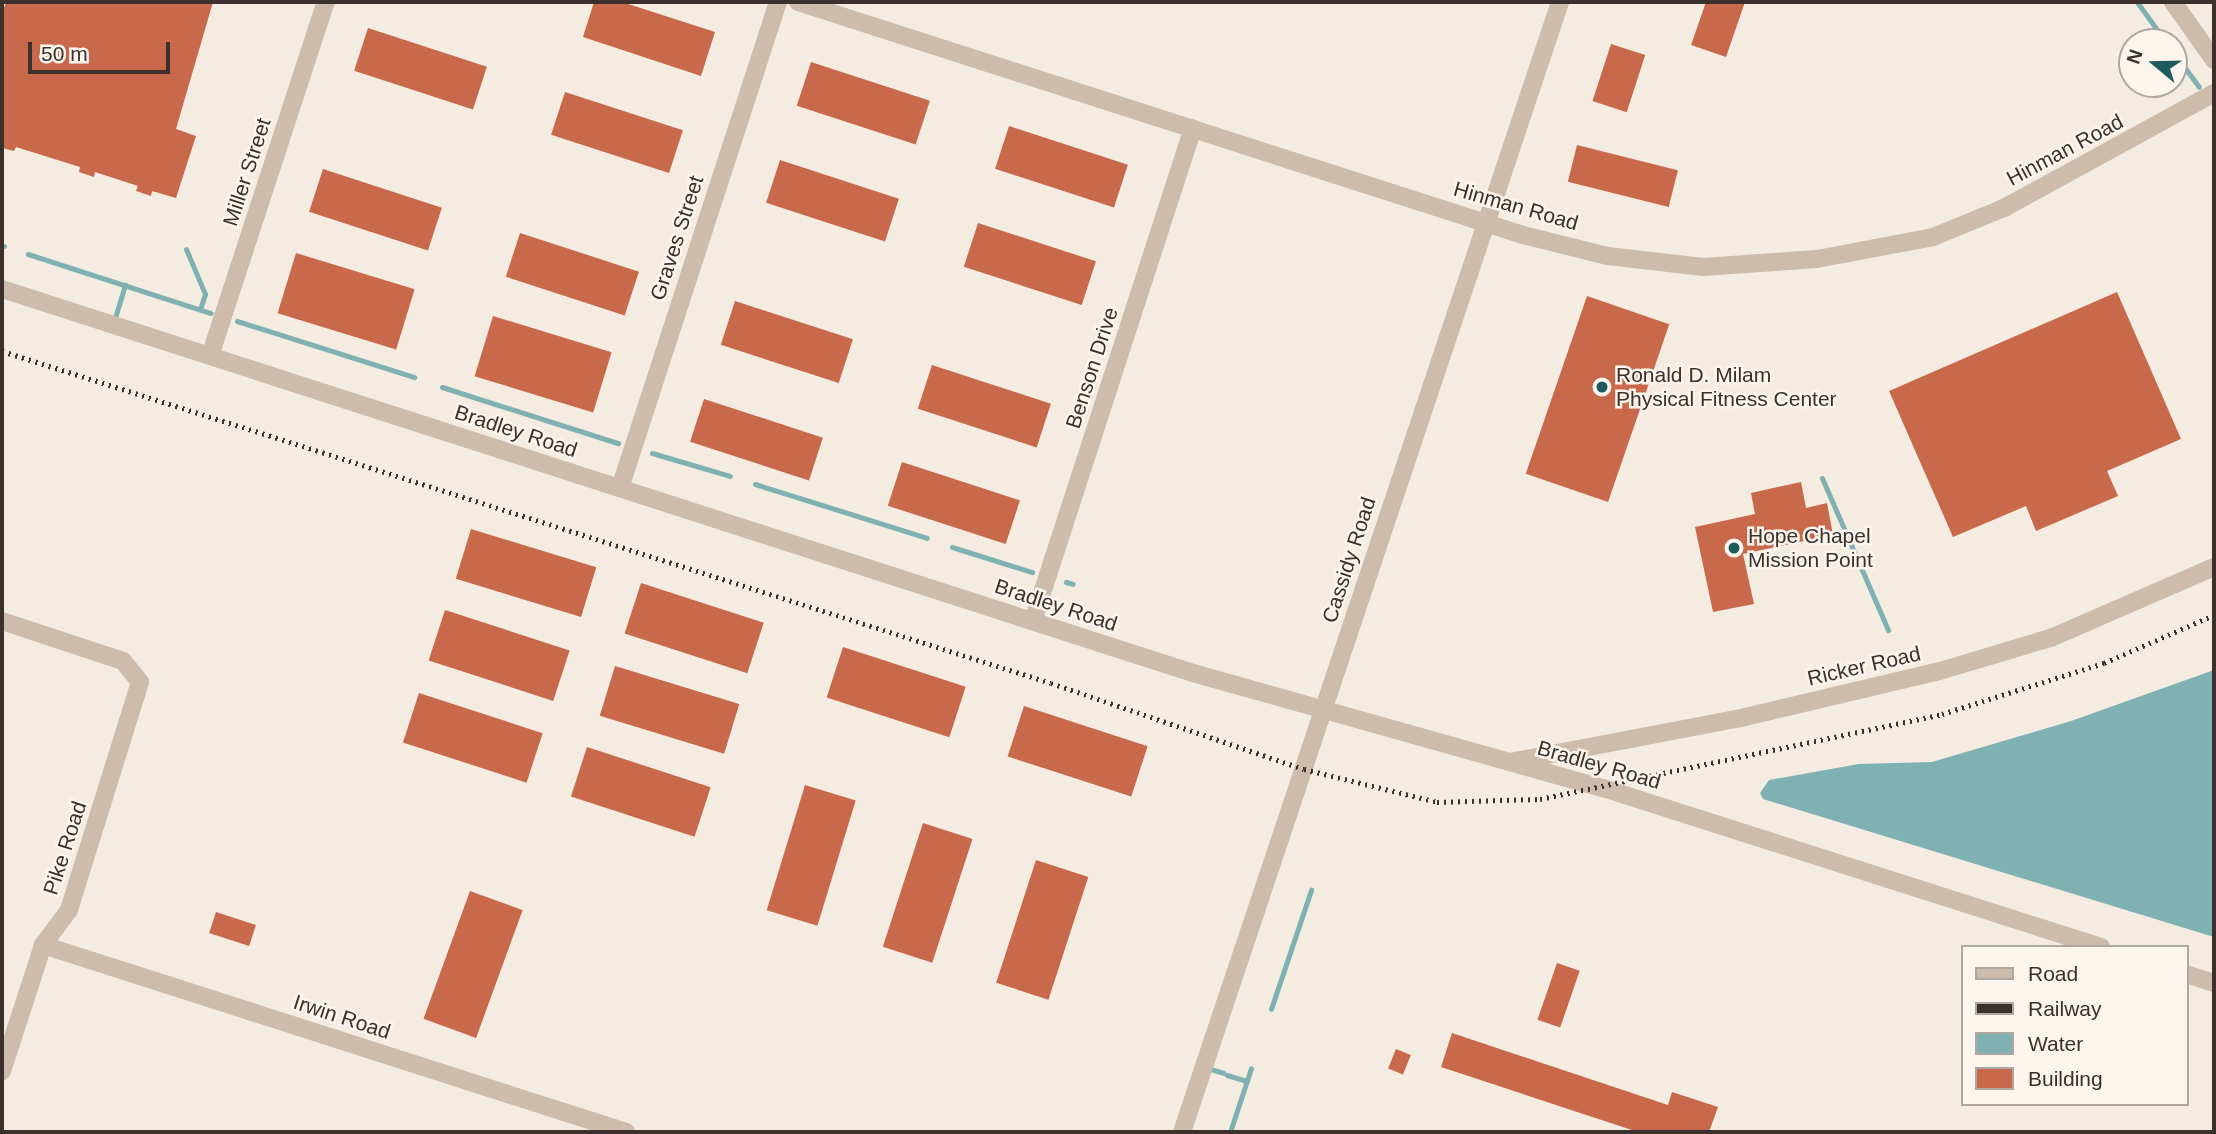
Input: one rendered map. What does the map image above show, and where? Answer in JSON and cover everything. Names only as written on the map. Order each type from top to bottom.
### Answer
[{"type":"street","name":"Miller Street","points":[[211,356],[326,2]]},
{"type":"street","name":"Graves Street","points":[[620,488],[778,2]]},
{"type":"street","name":"Hinman Road","points":[[798,2],[1486,222],[1608,256],[1703,267],[1748,267],[1871,251],[1933,237],[2004,208],[2214,93]]},
{"type":"street","name":"Cassidy Road","points":[[1182,1132],[1560,2]]},
{"type":"street","points":[[2173,2],[2214,60]]},
{"type":"street","name":"Benson Drive","points":[[1033,621],[1193,128]]},
{"type":"street","name":"Bradley Road","points":[[2,289],[1033,621],[1323,710],[1510,762],[2095,945]]},
{"type":"street","name":"Ricker Road","points":[[1510,762],[1745,717],[1940,671],[2053,637],[2214,567]]},
{"type":"street","name":"Pike Road","points":[[2,621],[124,661],[137,674],[140,694],[69,910],[43,944],[2,1071]]},
{"type":"street","name":"Irwin Road","points":[[43,944],[617,1131]]},
{"type":"street","points":[[2188,975],[2214,983]]},
{"type":"water","points":[[2214,670],[2214,937],[1763,799],[1760,793],[1769,780],[1859,764],[1932,762],[2071,721]]},
{"type":"building","points":[[6,2],[213,2],[176,129],[196,136],[176,198],[152,191],[151,196],[136,191],[138,186],[95,172],[94,177],[79,172],[80,167],[16,147],[14,151],[2,148],[2,14]]},
{"type":"building","points":[[594,2],[622,2],[715,32],[701,76],[583,37]]},
{"type":"building","points":[[1706,2],[1745,2],[1726,57],[1691,45]]},
{"type":"building","points":[[368,28],[487,67],[473,109],[354,71]]},
{"type":"building","points":[[1611,44],[1645,55],[1627,112],[1592,101]]},
{"type":"building","points":[[811,62],[930,101],[916,144],[797,106]]},
{"type":"building","points":[[565,92],[683,130],[669,173],[551,135]]},
{"type":"building","points":[[1009,126],[1128,165],[1114,207],[995,169]]},
{"type":"building","points":[[1577,145],[1678,170],[1669,207],[1568,182]]},
{"type":"building","points":[[780,160],[899,199],[885,241],[766,203]]},
{"type":"building","points":[[323,169],[442,208],[428,250],[309,212]]},
{"type":"building","points":[[978,223],[1096,261],[1082,305],[964,267]]},
{"type":"building","points":[[520,233],[639,272],[625,315],[506,277]]},
{"type":"building","points":[[296,253],[415,289],[396,350],[278,313]]},
{"type":"building","points":[[2117,292],[2181,439],[2107,471],[2118,496],[2036,531],[2026,506],[1953,537],[1889,391]]},
{"type":"building","name":"Ronald D. Milam Physical Fitness Center","points":[[1587,296],[1669,324],[1608,502],[1526,474]]},
{"type":"building","points":[[735,301],[853,339],[839,383],[721,345]]},
{"type":"building","points":[[493,316],[612,352],[593,413],[475,376]]},
{"type":"building","points":[[932,365],[1051,404],[1037,447],[918,409]]},
{"type":"building","points":[[704,399],[823,438],[809,480],[690,442]]},
{"type":"building","points":[[902,462],[1020,500],[1006,544],[888,506]]},
{"type":"building","name":"Hope Chapel Mission Point","points":[[1801,482],[1806,508],[1827,503],[1833,535],[1743,554],[1754,604],[1713,612],[1695,527],[1755,514],[1751,493]]},
{"type":"building","points":[[471,529],[596,567],[581,617],[456,579]]},
{"type":"building","points":[[641,583],[764,623],[747,673],[625,633]]},
{"type":"building","points":[[445,610],[570,650],[553,701],[429,660]]},
{"type":"building","points":[[843,647],[966,687],[949,737],[827,697]]},
{"type":"building","points":[[615,666],[739,704],[724,754],[600,716]]},
{"type":"building","points":[[419,693],[543,733],[527,783],[403,742]]},
{"type":"building","points":[[1024,706],[1148,746],[1131,797],[1008,756]]},
{"type":"building","points":[[587,747],[711,787],[695,837],[571,796]]},
{"type":"building","points":[[805,785],[856,800],[817,926],[767,910]]},
{"type":"building","points":[[923,823],[972,839],[932,963],[883,947]]},
{"type":"building","points":[[1036,860],[1088,877],[1048,1000],[996,983]]},
{"type":"building","points":[[470,891],[523,910],[476,1038],[423,1019]]},
{"type":"building","points":[[216,912],[256,925],[249,946],[209,933]]},
{"type":"building","points":[[1557,963],[1580,971],[1560,1028],[1537,1020]]},
{"type":"building","points":[[1452,1033],[1668,1105],[1672,1092],[1718,1107],[1709,1132],[1638,1132],[1441,1067]]},
{"type":"building","points":[[1396,1049],[1411,1055],[1403,1074],[1388,1068]]},
{"type":"waterway","points":[[2137,2],[2156,28]]},
{"type":"waterway","points":[[2188,72],[2199,87]]},
{"type":"waterway","points":[[186,249],[205,294],[200,309]]},
{"type":"waterway","points":[[28,254],[211,313]]},
{"type":"waterway","points":[[114,321],[125,285]]},
{"type":"waterway","points":[[237,321],[414,377]]},
{"type":"waterway","points":[[442,387],[618,443]]},
{"type":"waterway","points":[[652,453],[730,476]]},
{"type":"waterway","points":[[1822,478],[1888,630]]},
{"type":"waterway","points":[[755,484],[927,538]]},
{"type":"waterway","points":[[952,547],[1032,572]]},
{"type":"waterway","points":[[1066,582],[1073,584]]},
{"type":"waterway","points":[[1271,1009],[1311,890]]},
{"type":"waterway","points":[[1207,1068],[1223,1073]]},
{"type":"waterway","points":[[1230,1132],[1251,1068]]},
{"type":"waterway","points":[[1227,1075],[1247,1081]]},
{"type":"railway","points":[[2,351],[1051,683],[1304,769],[1437,802],[1540,799],[1942,714],[2104,663],[2214,615]]},
{"type":"place","name":"Ronald D. Milam Physical Fitness Center","points":[[1602,387]]},
{"type":"place","name":"Hope Chapel Mission Point","points":[[1734,548]]}]
